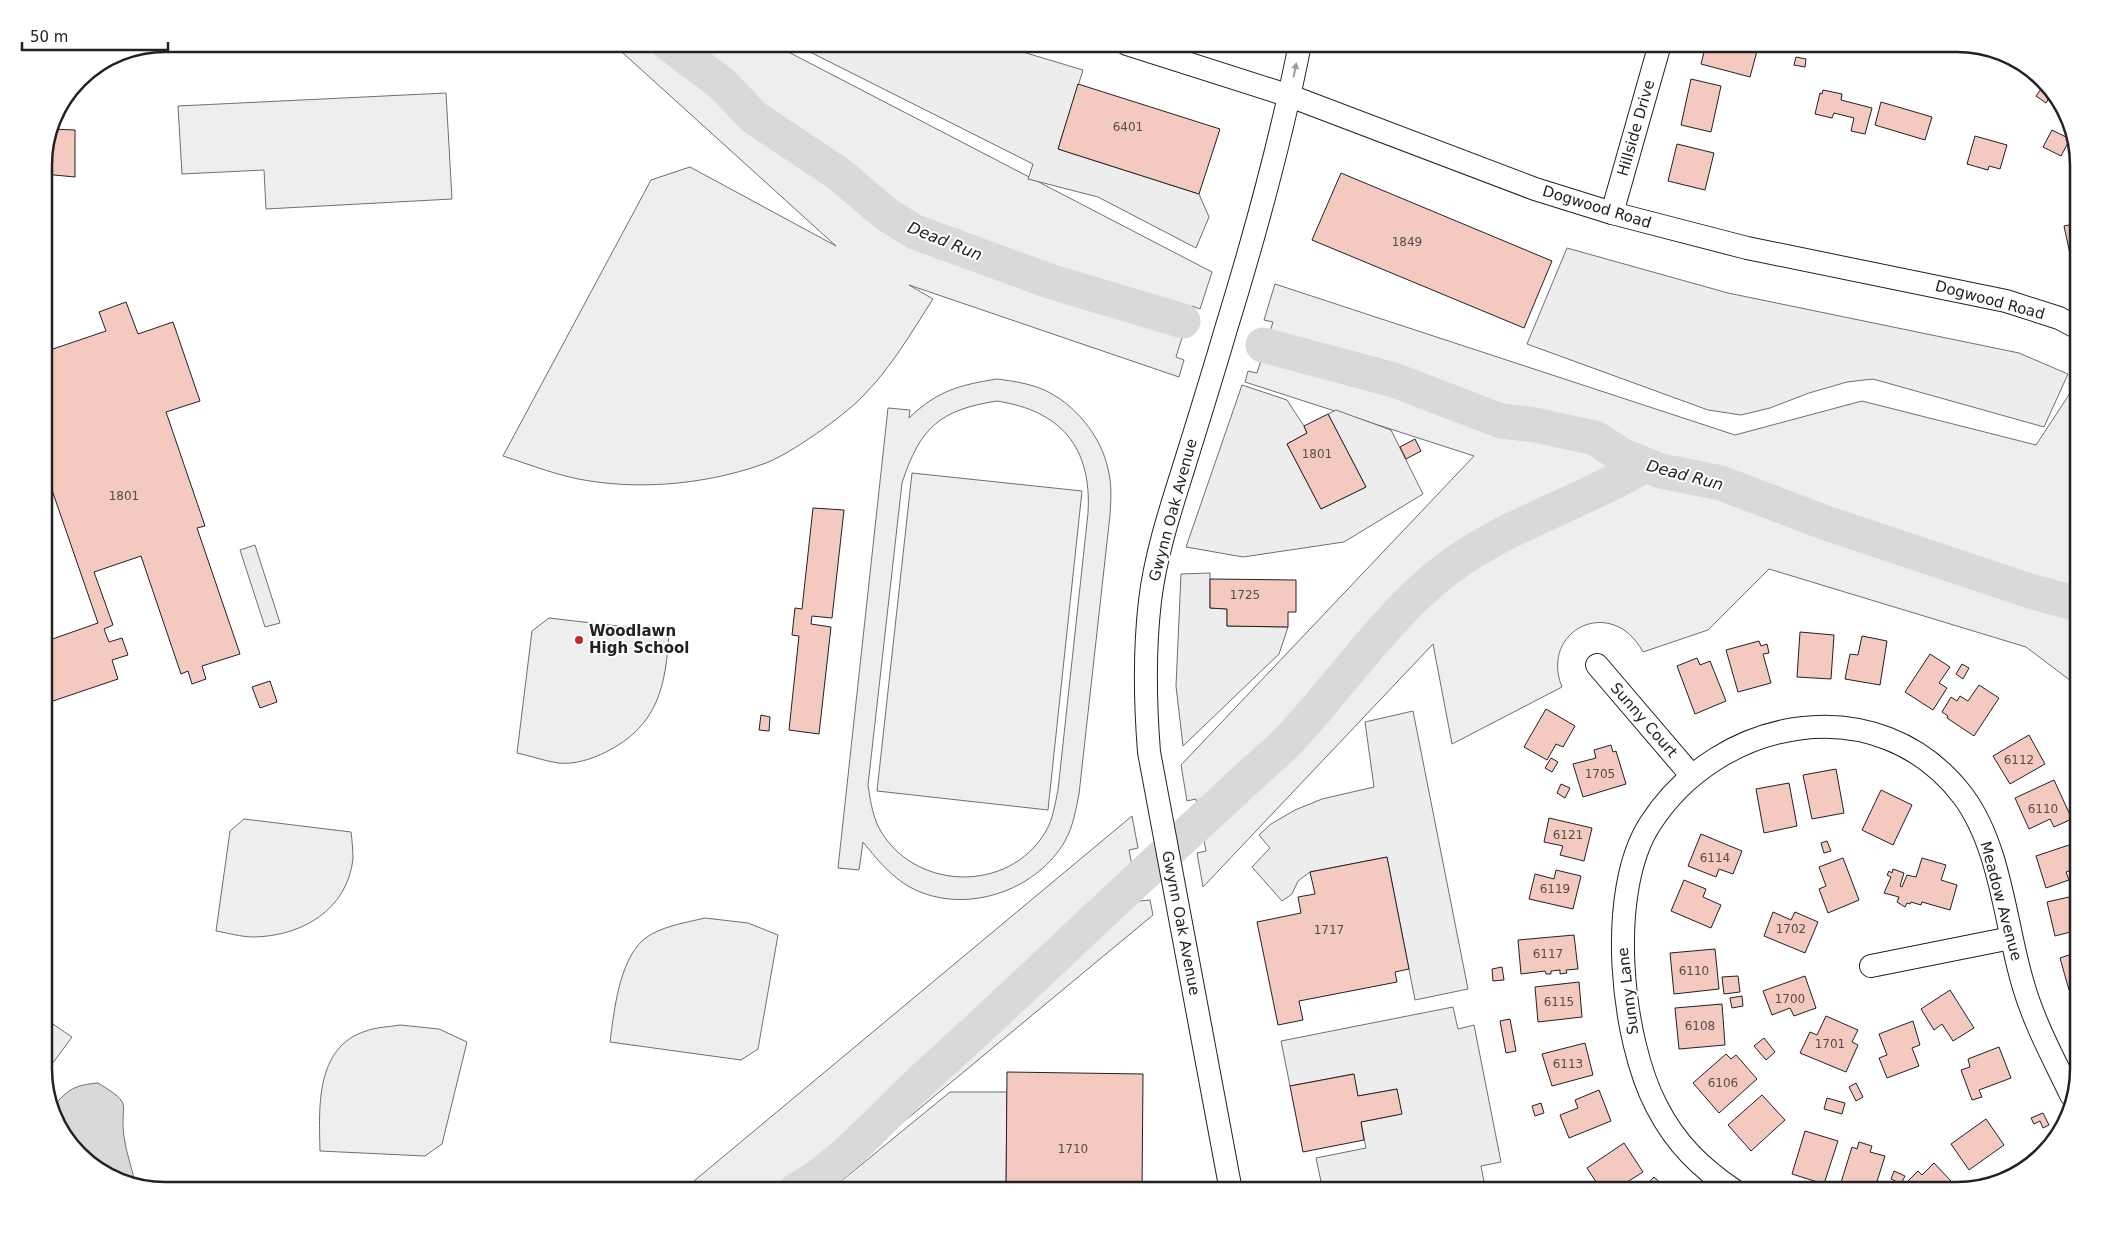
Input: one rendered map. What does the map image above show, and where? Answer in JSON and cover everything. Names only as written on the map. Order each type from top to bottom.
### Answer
[{"type":"street","name":"Dogwood Road","points":[[1152,52],[1290,96],[1526,186],[1612,213],[1747,248],[2006,301],[2059,318],[2069,323]]},
{"type":"street","name":"Gwynn Oak Avenue","points":[[1229,1182],[1161,826],[1149,752],[1144,699],[1150,599],[1168,518],[1231,314],[1290,96],[1298,52]]},
{"type":"street","name":"Hillside Drive","points":[[1612,213],[1658,52]]},
{"type":"street","name":"Sunny Court","points":[[1597,665],[1691,775]]},
{"type":"street","name":"Meadow Avenue","points":[[1691,775],[1748,742],[1782,731],[1816,725],[1848,727],[1881,736],[1912,750],[1938,768],[1964,798],[1979,824],[1991,852],[2024,987],[2038,1024],[2068,1089]]},
{"type":"street","name":"Sunny Lane","points":[[1691,775],[1666,802],[1648,826],[1635,856],[1625,891],[1622,939],[1631,1028],[1640,1067],[1656,1107],[1675,1137],[1700,1166],[1722,1182]]},
{"type":"street","points":[[1871,966],[2011,938]]},
{"type":"shaded area","points":[[622,52],[788,52],[1212,272],[1200,309],[1192,306],[1176,357],[1184,360],[1179,377],[909,285],[933,299],[882,374],[854,405],[830,424],[789,452],[766,463],[724,476],[702,480],[656,485],[634,485],[612,484],[568,477],[503,456],[651,180],[690,167],[836,246]]},
{"type":"shaded area","points":[[810,52],[1023,52],[1083,70],[1058,149],[1199,194],[1209,217],[1196,248],[1098,197],[1028,179],[1033,164]]},
{"type":"shaded area","points":[[446,93],[452,199],[266,209],[264,170],[182,174],[178,106]]},
{"type":"shaded area","points":[[1567,248],[1728,293],[2019,353],[2068,374],[2044,427],[1873,379],[1847,382],[1809,393],[1770,408],[1741,415],[1708,410],[1527,344]]},
{"type":"shaded area","points":[[1275,284],[1735,435],[1862,401],[2036,445],[2069,394],[2070,680],[2026,647],[1769,569],[1708,630],[1643,652],[1630,635],[1614,625],[1598,623],[1582,626],[1569,636],[1561,649],[1558,667],[1562,687],[1452,744],[1433,644],[1203,887],[1197,853],[1206,851],[1196,799],[1187,801],[1181,765],[1474,456],[1245,382],[1248,371],[1257,373],[1273,322],[1264,320]]},
{"type":"shaded area","points":[[997,379],[1020,382],[1036,387],[1053,395],[1075,411],[1092,432],[1104,456],[1110,480],[1111,504],[1079,794],[1070,830],[1053,858],[1039,872],[1022,883],[1003,892],[983,897],[943,898],[923,893],[905,884],[882,865],[863,842],[859,870],[838,868],[888,408],[910,410],[909,418],[939,395],[983,381]],"holes":[[[997,401],[1039,413],[1055,423],[1068,436],[1078,451],[1088,490],[1088,513],[1058,790],[1054,811],[1046,831],[1030,852],[1009,866],[985,875],[960,877],[936,873],[913,863],[893,848],[876,821],[868,785],[902,483],[916,448],[925,435],[946,416],[960,410]]]},
{"type":"shaded area","points":[[1242,385],[1287,400],[1304,426],[1307,433],[1287,444],[1321,509],[1366,487],[1328,414],[1336,410],[1391,430],[1423,494],[1344,542],[1243,557],[1186,547]]},
{"type":"shaded area","points":[[912,473],[1082,491],[1048,810],[877,791]]},
{"type":"shaded area","points":[[255,545],[280,623],[265,627],[240,550]]},
{"type":"shaded area","points":[[1210,573],[1210,608],[1227,609],[1227,626],[1288,627],[1279,654],[1183,746],[1176,686],[1181,574]]},
{"type":"shaded area","points":[[549,618],[669,632],[668,652],[661,687],[648,717],[624,742],[601,755],[577,762],[558,763],[517,753],[532,631]]},
{"type":"shaded area","points":[[1413,711],[1468,989],[1415,1000],[1387,857],[1310,872],[1298,881],[1292,894],[1282,901],[1252,867],[1270,848],[1259,835],[1271,824],[1295,810],[1322,799],[1374,787],[1365,722]]},
{"type":"shaded area","points":[[1132,816],[1138,848],[1129,850],[1139,901],[1150,900],[1153,915],[831,1182],[693,1182]]},
{"type":"shaded area","points":[[244,819],[351,832],[353,859],[349,877],[342,893],[332,906],[319,917],[289,932],[249,937],[216,931],[230,831]]},
{"type":"shaded area","points":[[705,918],[748,923],[778,935],[758,1049],[741,1060],[610,1042],[619,988],[628,961],[635,949],[643,940],[657,931]]},
{"type":"shaded area","points":[[1453,1007],[1458,1029],[1474,1025],[1501,1162],[1481,1166],[1484,1182],[1321,1182],[1316,1158],[1366,1148],[1361,1122],[1401,1114],[1397,1089],[1358,1096],[1353,1074],[1290,1086],[1281,1041]]},
{"type":"shaded area","points":[[53,1024],[72,1037],[53,1063]]},
{"type":"shaded area","points":[[400,1025],[439,1029],[467,1042],[442,1144],[425,1156],[320,1151],[321,1098],[329,1065],[337,1050],[349,1039],[366,1031]]},
{"type":"shaded area","points":[[98,1083],[110,1090],[122,1101],[124,1137],[134,1178],[122,1174],[97,1159],[76,1138],[68,1126],[57,1102],[72,1089]]},
{"type":"shaded area","points":[[950,1092],[1007,1092],[1006,1182],[840,1182]]},
{"type":"building","points":[[1704,52],[1757,52],[1750,77],[1701,64]]},
{"type":"building","points":[[1796,57],[1806,59],[1805,67],[1794,65]]},
{"type":"building","points":[[1691,79],[1721,86],[1711,132],[1681,125]]},
{"type":"building","points":[[1078,84],[1220,129],[1199,194],[1058,149]]},
{"type":"building","points":[[1823,90],[1842,94],[1841,100],[1872,108],[1865,134],[1851,131],[1854,118],[1834,113],[1832,118],[1815,114],[1820,93],[1822,94]]},
{"type":"building","points":[[2040,90],[2048,100],[2046,103],[2036,96]]},
{"type":"building","points":[[1881,102],[1932,117],[1925,140],[1875,125]]},
{"type":"building","points":[[58,129],[75,130],[75,177],[53,175],[53,151]]},
{"type":"building","points":[[2052,130],[2066,137],[2067,144],[2061,156],[2043,147]]},
{"type":"building","points":[[1975,136],[2007,145],[2000,169],[1989,166],[1988,170],[1967,164]]},
{"type":"building","points":[[1677,144],[1714,153],[1705,190],[1668,181]]},
{"type":"building","points":[[1341,173],[1552,261],[1524,328],[1312,240]]},
{"type":"building","points":[[2069,225],[2069,250],[2064,226]]},
{"type":"building","points":[[126,302],[138,334],[173,322],[200,401],[166,412],[205,526],[197,528],[240,654],[202,666],[206,679],[192,684],[188,671],[181,674],[141,556],[94,572],[113,625],[104,629],[109,642],[122,638],[128,655],[112,660],[118,679],[53,701],[53,639],[98,623],[53,493],[53,349],[106,331],[99,312]]},
{"type":"building","points":[[1328,414],[1366,487],[1321,509],[1287,444],[1307,433],[1304,426]]},
{"type":"building","points":[[1415,439],[1421,451],[1406,459],[1400,447]]},
{"type":"building","points":[[813,508],[844,510],[832,618],[812,616],[811,624],[831,627],[819,734],[789,730],[799,636],[792,635],[795,608],[802,609]]},
{"type":"building","points":[[1210,579],[1296,580],[1296,612],[1288,612],[1288,627],[1227,626],[1227,609],[1210,608]]},
{"type":"building","points":[[1800,632],[1834,635],[1831,679],[1797,677]]},
{"type":"building","points":[[1862,636],[1887,641],[1880,685],[1845,679],[1850,654],[1858,655]]},
{"type":"building","points":[[1759,641],[1761,646],[1767,644],[1769,653],[1763,654],[1771,683],[1738,692],[1726,650]]},
{"type":"building","points":[[1930,654],[1950,667],[1939,683],[1947,688],[1933,710],[1905,692]]},
{"type":"building","points":[[1697,658],[1700,665],[1710,661],[1726,701],[1695,714],[1677,666]]},
{"type":"building","points":[[1962,664],[1969,668],[1963,679],[1956,674]]},
{"type":"building","points":[[270,681],[277,702],[260,708],[252,687]]},
{"type":"building","points":[[1979,685],[1999,698],[1974,736],[1947,718],[1948,716],[1942,712],[1951,697],[1957,701],[1960,696],[1968,701]]},
{"type":"building","points":[[1546,709],[1575,726],[1563,747],[1556,744],[1547,760],[1524,747]]},
{"type":"building","points":[[761,715],[770,717],[769,731],[759,730]]},
{"type":"building","points":[[2029,735],[2045,764],[2010,784],[1993,756]]},
{"type":"building","points":[[1611,745],[1613,752],[1616,751],[1626,784],[1583,797],[1573,764],[1596,758],[1594,750]]},
{"type":"building","points":[[1551,758],[1558,762],[1552,772],[1545,768]]},
{"type":"building","points":[[1836,769],[1844,813],[1812,819],[1803,775]]},
{"type":"building","points":[[2054,780],[2070,814],[2070,820],[2054,827],[2050,819],[2029,829],[2015,798]]},
{"type":"building","points":[[1789,783],[1797,826],[1764,833],[1756,789]]},
{"type":"building","points":[[1561,784],[1570,788],[1565,798],[1557,793]]},
{"type":"building","points":[[1881,790],[1912,805],[1893,845],[1862,830]]},
{"type":"building","points":[[1549,818],[1592,828],[1584,861],[1560,855],[1563,846],[1544,842]]},
{"type":"building","points":[[1701,834],[1742,851],[1733,874],[1719,869],[1716,877],[1688,866]]},
{"type":"building","points":[[1827,841],[1831,851],[1824,853],[1821,843]]},
{"type":"building","points":[[2070,845],[2070,871],[2066,872],[2069,880],[2046,888],[2036,856]]},
{"type":"building","points":[[1387,857],[1409,969],[1395,972],[1397,982],[1299,1001],[1303,1020],[1278,1025],[1257,922],[1301,913],[1298,897],[1315,894],[1310,872]]},
{"type":"building","points":[[1843,858],[1859,900],[1828,913],[1819,889],[1826,886],[1819,867]]},
{"type":"building","points":[[1922,858],[1946,865],[1941,880],[1957,885],[1950,910],[1922,902],[1921,905],[1911,902],[1910,904],[1907,903],[1905,907],[1897,902],[1899,897],[1884,893],[1891,877],[1887,875],[1889,871],[1892,873],[1893,869],[1904,873],[1900,886],[1902,887],[1907,875],[1916,877]]},
{"type":"building","points":[[1556,870],[1581,876],[1573,909],[1529,899],[1535,874],[1554,879]]},
{"type":"building","points":[[1684,880],[1706,889],[1703,897],[1721,905],[1711,928],[1671,911]]},
{"type":"building","points":[[2070,897],[2070,932],[2055,936],[2047,902]]},
{"type":"building","points":[[1773,912],[1791,920],[1795,912],[1818,922],[1805,953],[1764,936]]},
{"type":"building","points":[[1574,935],[1578,969],[1566,970],[1567,973],[1560,974],[1560,970],[1551,971],[1551,974],[1546,974],[1545,971],[1521,974],[1518,940]]},
{"type":"building","points":[[1715,949],[1719,989],[1674,994],[1670,953]]},
{"type":"building","points":[[2070,955],[2069,990],[2060,958]]},
{"type":"building","points":[[1502,967],[1504,980],[1493,981],[1492,969]]},
{"type":"building","points":[[1738,976],[1740,992],[1724,994],[1722,977]]},
{"type":"building","points":[[1805,976],[1816,1008],[1794,1016],[1790,1008],[1772,1015],[1763,991]]},
{"type":"building","points":[[1579,982],[1582,1017],[1538,1022],[1535,987]]},
{"type":"building","points":[[1950,990],[1974,1028],[1953,1041],[1942,1024],[1934,1030],[1921,1009]]},
{"type":"building","points":[[1742,996],[1743,1006],[1732,1008],[1730,998]]},
{"type":"building","points":[[1722,1004],[1725,1045],[1679,1049],[1675,1008]]},
{"type":"building","points":[[1826,1016],[1858,1030],[1852,1042],[1858,1045],[1846,1072],[1800,1053],[1810,1032],[1817,1035]]},
{"type":"building","points":[[1510,1019],[1516,1051],[1506,1053],[1500,1021]]},
{"type":"building","points":[[1913,1021],[1920,1045],[1912,1048],[1919,1066],[1887,1078],[1879,1058],[1887,1055],[1879,1034]]},
{"type":"building","points":[[1764,1038],[1775,1052],[1766,1060],[1754,1046]]},
{"type":"building","points":[[1585,1043],[1593,1075],[1552,1086],[1542,1054]]},
{"type":"building","points":[[1999,1047],[2011,1078],[1979,1090],[1982,1097],[1972,1100],[1961,1070],[1970,1067],[1968,1059]]},
{"type":"building","points":[[1726,1054],[1731,1059],[1736,1055],[1757,1079],[1719,1113],[1693,1083]]},
{"type":"building","points":[[1007,1072],[1143,1074],[1142,1182],[1006,1182]]},
{"type":"building","points":[[1354,1074],[1358,1096],[1397,1089],[1402,1114],[1361,1122],[1364,1140],[1303,1152],[1290,1086]]},
{"type":"building","points":[[1856,1083],[1863,1097],[1856,1101],[1849,1087]]},
{"type":"building","points":[[1599,1090],[1611,1121],[1569,1138],[1560,1115],[1578,1108],[1575,1100]]},
{"type":"building","points":[[1762,1095],[1785,1120],[1751,1151],[1728,1125]]},
{"type":"building","points":[[1827,1098],[1845,1103],[1842,1114],[1824,1109]]},
{"type":"building","points":[[1541,1103],[1544,1113],[1535,1116],[1532,1106]]},
{"type":"building","points":[[2043,1113],[2049,1125],[2043,1128],[2040,1121],[2034,1124],[2031,1118]]},
{"type":"building","points":[[1986,1119],[2004,1145],[1969,1170],[1951,1144]]},
{"type":"building","points":[[1805,1131],[1838,1141],[1825,1182],[1818,1182],[1792,1174]]},
{"type":"building","points":[[1859,1142],[1872,1146],[1870,1152],[1885,1156],[1877,1182],[1841,1182],[1852,1147],[1857,1149]]},
{"type":"building","points":[[1624,1143],[1643,1172],[1627,1182],[1596,1182],[1587,1168]]},
{"type":"building","points":[[1934,1163],[1951,1181],[1907,1182],[1918,1171],[1922,1175]]},
{"type":"building","points":[[1894,1171],[1905,1176],[1902,1182],[1891,1179]]},
{"type":"building","points":[[1654,1177],[1659,1182],[1649,1182]]},
{"type":"waterway","name":"Dead Run","points":[[680,52],[721,83],[755,118],[839,174],[886,214],[915,232],[1052,282],[1183,321]]},
{"type":"waterway","name":"Dead Run","points":[[1263,345],[1394,380],[1501,421],[1535,425],[1595,438],[1623,456],[1661,471],[1721,483],[1823,522],[2033,592],[2069,602]]},
{"type":"waterway","points":[[810,1182],[848,1152],[915,1087],[1282,747],[1412,599],[1432,581],[1456,562],[1482,546],[1645,465]]},
{"type":"place","name":"Woodlawn High School","points":[[579,640]]}]
